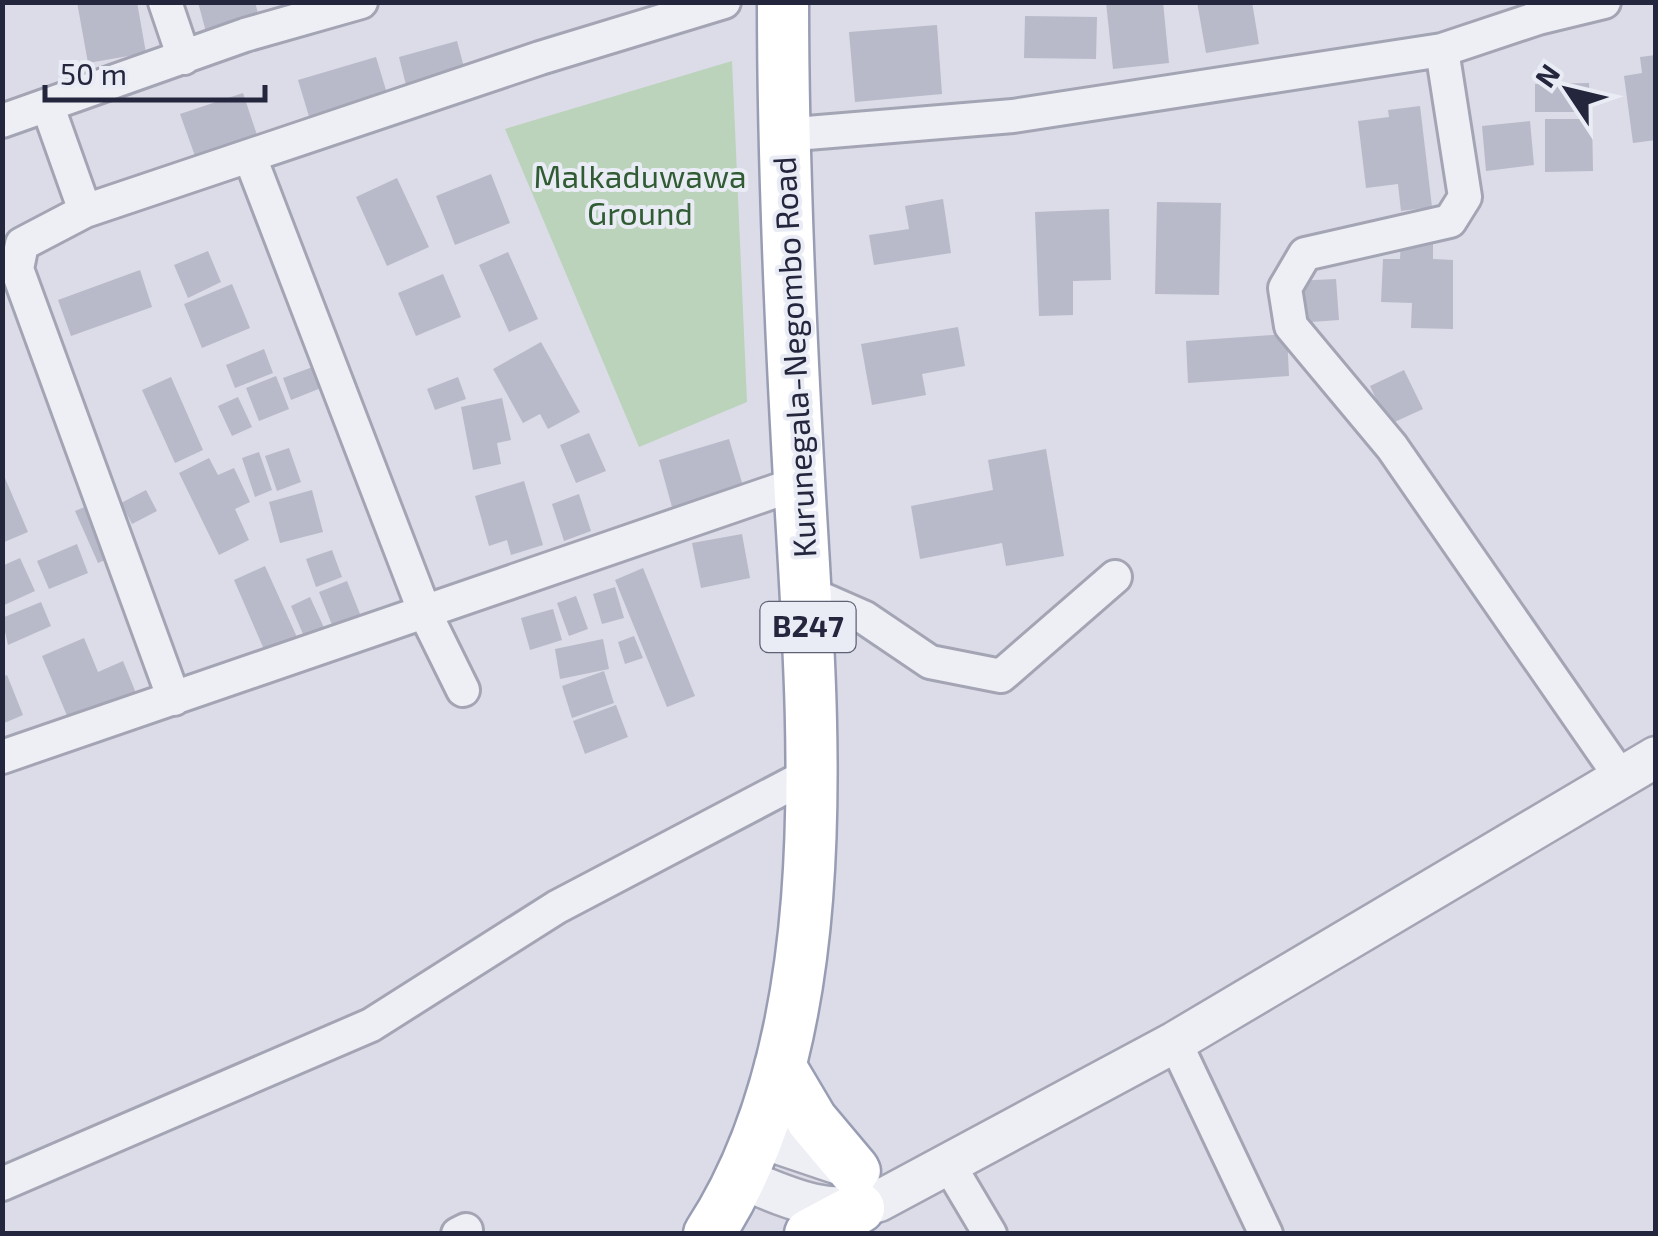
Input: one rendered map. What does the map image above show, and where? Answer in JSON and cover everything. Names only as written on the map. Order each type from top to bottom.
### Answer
[{"type":"main road","name":"Kurunegala-Negombo Road","points":[[709,1234],[741,1178],[761,1131],[780,1066],[802,960],[810,774],[808,593],[783,135],[782,2]]},
{"type":"main road","points":[[780,1066],[856,1189],[810,1234]]},
{"type":"street","points":[[165,2],[184,58]]},
{"type":"street","points":[[2,121],[361,2]]},
{"type":"street","points":[[174,699],[17,269],[22,244],[85,210],[540,58],[724,2]]},
{"type":"street","points":[[783,135],[1014,116],[1442,50],[1536,10],[1604,2]]},
{"type":"street","points":[[1442,50],[1466,197],[1450,220],[1305,254],[1285,288],[1292,326],[1392,447],[1620,776]]},
{"type":"street","points":[[48,107],[85,210]]},
{"type":"street","points":[[250,157],[426,613],[463,690]]},
{"type":"street","points":[[2,757],[799,482]]},
{"type":"street","points":[[808,593],[865,618],[930,662],[1001,676],[1115,577]]},
{"type":"street","points":[[741,1178],[805,1205],[939,1169],[1175,1042],[1656,757]]},
{"type":"street","points":[[2,1184],[371,1025],[558,908],[810,774]]},
{"type":"street","points":[[1175,1042],[1266,1234]]},
{"type":"street","points":[[761,1131],[856,1189]]},
{"type":"street","points":[[939,1169],[990,1234]]},
{"type":"green space","name":"Malkaduwawa Ground","points":[[732,61],[747,402],[639,447],[505,129]]},
{"type":"building","points":[[77,2],[137,2],[146,53],[88,63]]},
{"type":"building","points":[[198,2],[255,2],[259,17],[206,32]]},
{"type":"building","points":[[1106,2],[1163,2],[1169,63],[1113,69]]},
{"type":"building","points":[[1197,2],[1252,2],[1259,44],[1206,53]]},
{"type":"building","points":[[1025,16],[1097,17],[1096,59],[1024,58]]},
{"type":"building","points":[[937,25],[942,94],[855,102],[849,32]]},
{"type":"building","points":[[457,41],[469,86],[410,101],[399,57]]},
{"type":"building","points":[[1656,55],[1656,140],[1633,143],[1624,76],[1642,73],[1640,57]]},
{"type":"building","points":[[376,57],[392,110],[314,133],[298,80]]},
{"type":"building","points":[[1589,83],[1590,112],[1535,112],[1535,84]]},
{"type":"building","points":[[243,93],[257,135],[195,156],[180,114]]},
{"type":"building","points":[[1420,106],[1432,207],[1401,211],[1398,184],[1366,188],[1358,121],[1389,117],[1388,110]]},
{"type":"building","points":[[1545,119],[1592,119],[1593,171],[1545,172]]},
{"type":"building","points":[[1530,121],[1534,165],[1486,171],[1482,126]]},
{"type":"building","points":[[491,174],[510,223],[455,245],[436,196]]},
{"type":"building","points":[[397,178],[429,247],[387,266],[356,197]]},
{"type":"building","points":[[943,199],[951,253],[874,265],[869,235],[909,229],[905,206]]},
{"type":"building","points":[[1157,202],[1221,203],[1219,295],[1155,294]]},
{"type":"building","points":[[1109,209],[1111,280],[1073,281],[1073,315],[1039,316],[1035,212]]},
{"type":"building","points":[[1401,238],[1433,239],[1433,259],[1453,260],[1453,329],[1411,328],[1412,303],[1381,302],[1383,259],[1400,259]]},
{"type":"building","points":[[208,251],[221,282],[188,298],[174,265]]},
{"type":"building","points":[[508,252],[538,319],[509,332],[479,265]]},
{"type":"building","points":[[140,270],[152,307],[71,336],[58,300]]},
{"type":"building","points":[[443,274],[461,317],[416,336],[398,293]]},
{"type":"building","points":[[1336,279],[1339,320],[1297,323],[1294,281]]},
{"type":"building","points":[[232,284],[250,328],[202,348],[184,304]]},
{"type":"building","points":[[958,327],[965,366],[922,374],[926,395],[872,405],[861,344]]},
{"type":"building","points":[[1287,334],[1289,376],[1188,383],[1186,341]]},
{"type":"building","points":[[541,342],[580,412],[548,429],[540,414],[523,423],[493,369]]},
{"type":"building","points":[[264,349],[273,373],[235,388],[226,365]]},
{"type":"building","points":[[318,365],[326,386],[291,400],[283,378]]},
{"type":"building","points":[[1404,370],[1423,409],[1388,425],[1370,386]]},
{"type":"building","points":[[276,376],[289,409],[259,421],[246,388]]},
{"type":"building","points":[[171,377],[203,450],[175,463],[142,390]]},
{"type":"building","points":[[458,377],[466,399],[435,410],[427,389]]},
{"type":"building","points":[[238,397],[252,427],[232,436],[218,406]]},
{"type":"building","points":[[502,398],[511,440],[497,443],[501,464],[473,470],[461,407]]},
{"type":"building","points":[[589,433],[606,471],[576,483],[560,445]]},
{"type":"building","points":[[729,439],[743,486],[672,507],[659,460]]},
{"type":"building","points":[[289,448],[301,482],[277,491],[265,456]]},
{"type":"building","points":[[1046,449],[1064,556],[1006,566],[1002,543],[920,559],[911,506],[993,490],[988,460]]},
{"type":"building","points":[[259,452],[272,490],[255,497],[242,458]]},
{"type":"building","points":[[209,458],[218,475],[234,468],[250,502],[235,509],[249,540],[219,555],[179,473]]},
{"type":"building","points":[[2,471],[28,532],[2,543]]},
{"type":"building","points":[[524,481],[543,545],[511,555],[507,540],[489,546],[475,496]]},
{"type":"building","points":[[146,490],[157,511],[132,524],[121,503]]},
{"type":"building","points":[[312,490],[323,532],[280,543],[269,502]]},
{"type":"building","points":[[579,494],[591,531],[564,541],[552,504]]},
{"type":"building","points":[[106,498],[128,550],[98,563],[75,511]]},
{"type":"building","points":[[742,534],[750,578],[701,588],[692,543]]},
{"type":"building","points":[[77,544],[88,573],[49,589],[37,561]]},
{"type":"building","points":[[332,550],[342,577],[316,587],[306,559]]},
{"type":"building","points":[[20,558],[35,591],[2,606],[2,566]]},
{"type":"building","points":[[265,566],[301,646],[269,661],[234,580]]},
{"type":"building","points":[[643,568],[695,696],[667,707],[615,580]]},
{"type":"building","points":[[347,581],[364,624],[336,635],[319,592]]},
{"type":"building","points":[[615,587],[624,618],[602,624],[593,594]]},
{"type":"building","points":[[576,596],[588,629],[569,636],[557,603]]},
{"type":"building","points":[[310,597],[326,632],[306,641],[291,606]]},
{"type":"building","points":[[41,602],[51,626],[8,645],[2,618]]},
{"type":"building","points":[[553,609],[562,640],[530,650],[521,618]]},
{"type":"building","points":[[634,636],[643,658],[625,664],[618,642]]},
{"type":"building","points":[[84,638],[98,672],[123,661],[140,703],[73,730],[42,656]]},
{"type":"building","points":[[603,639],[609,669],[560,679],[555,649]]},
{"type":"building","points":[[604,671],[614,703],[572,718],[562,686]]},
{"type":"building","points":[[7,675],[23,715],[2,724],[2,677]]},
{"type":"building","points":[[616,705],[628,737],[585,754],[573,721]]}]
